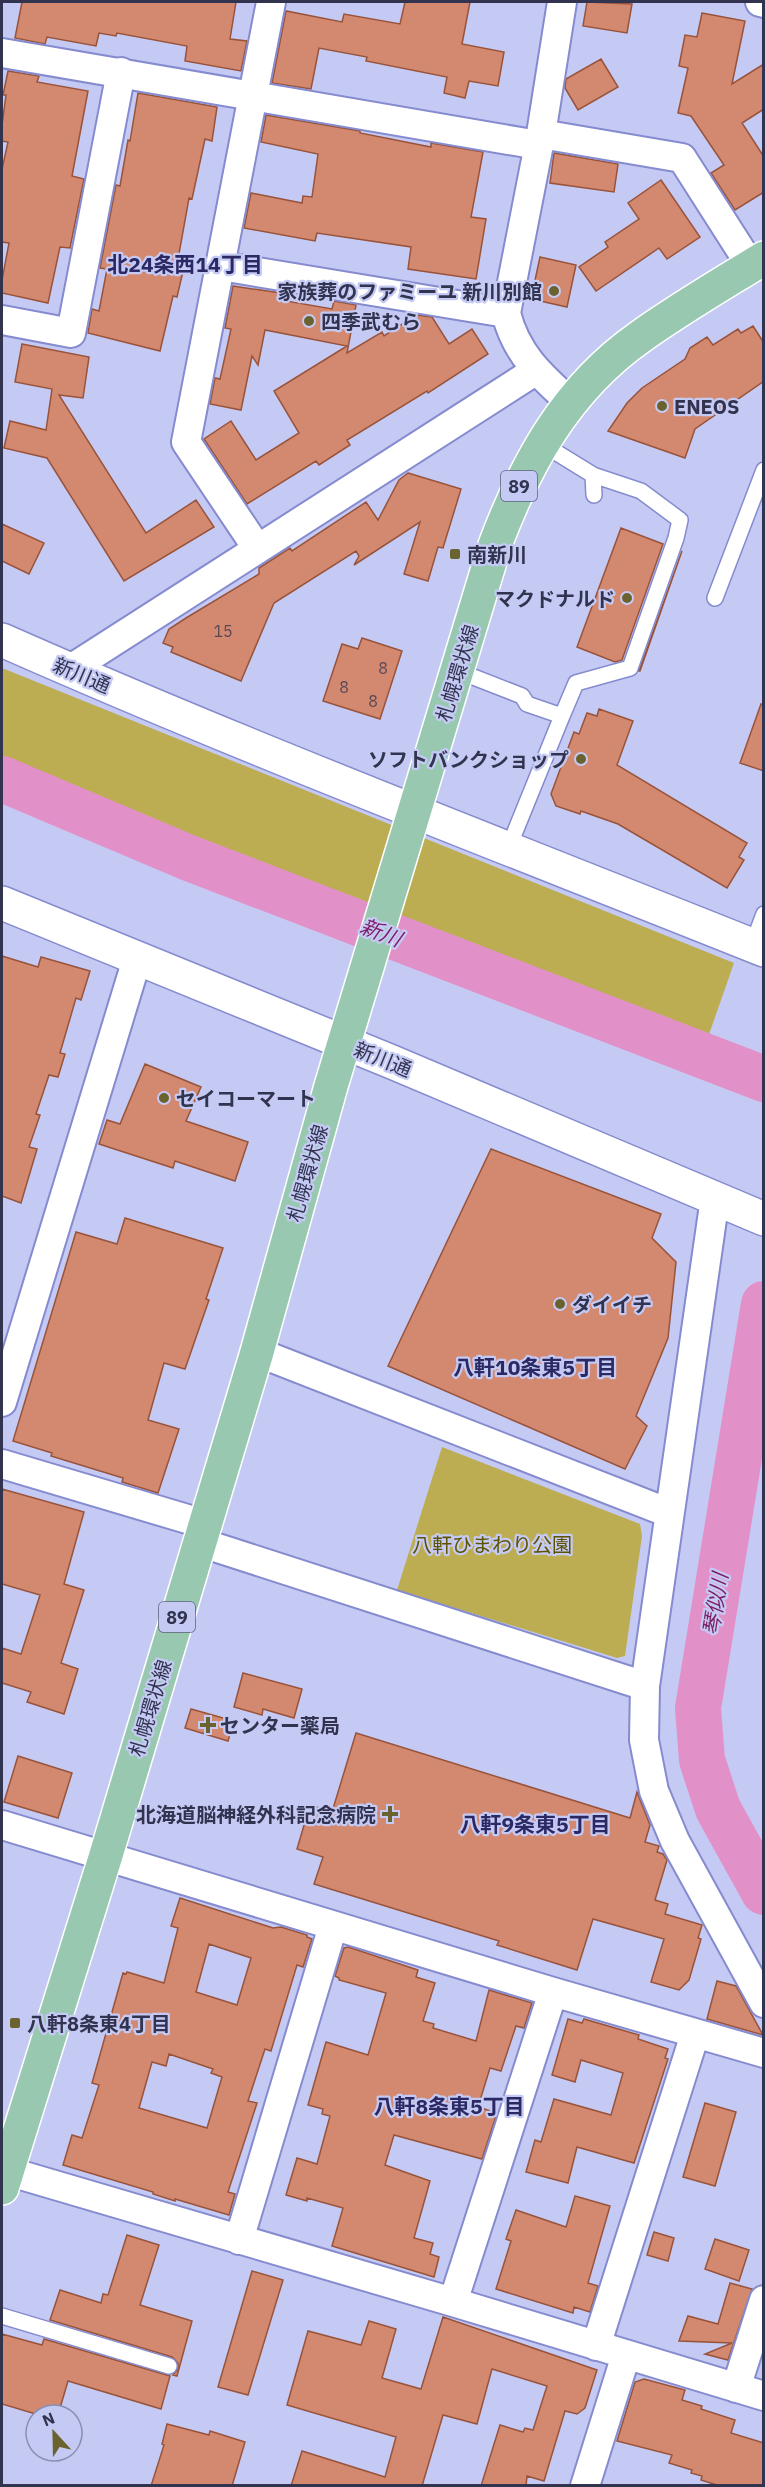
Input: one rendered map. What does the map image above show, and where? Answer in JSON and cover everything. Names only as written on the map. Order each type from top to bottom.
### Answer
[{"type":"main road","name":"札幌環状線","points":[[4,2179],[106,1855],[257,1352],[345,1043],[495,545],[514,494],[541,443],[571,403],[604,367],[639,338],[757,262]]},
{"type":"street","points":[[257,548],[186,442],[271,2]]},
{"type":"street","points":[[562,2],[540,140],[506,313],[510,332],[535,371],[571,403]]},
{"type":"street","points":[[2,52],[253,95],[540,140],[682,158],[757,262]]},
{"type":"street","points":[[2,320],[72,333],[121,72]]},
{"type":"street","points":[[220,266],[506,313]]},
{"type":"street","points":[[69,670],[535,371]]},
{"type":"street","name":"新川通","points":[[2,640],[273,756],[758,948]]},
{"type":"street","name":"新川通","points":[[2,903],[345,1043],[764,1219]]},
{"type":"street","points":[[2,1402],[137,958]]},
{"type":"street","points":[[722,1201],[669,1513],[645,1686],[644,1740],[654,1791],[675,1840],[764,2003]]},
{"type":"street","points":[[257,1352],[669,1513]]},
{"type":"street","points":[[2,1464],[645,1686]]},
{"type":"street","points":[[2,1825],[553,1992],[764,2053]]},
{"type":"street","points":[[239,2240],[333,1926]]},
{"type":"street","points":[[453,2302],[553,1992]]},
{"type":"street","points":[[596,2346],[695,2034]]},
{"type":"street","points":[[4,2179],[239,2240],[764,2396]]},
{"type":"street","points":[[736,2388],[763,2302]]},
{"type":"street","points":[[585,2486],[626,2355]]},
{"type":"lane","points":[[508,849],[576,682],[630,668],[676,538],[680,520],[641,491],[593,476],[541,443]]},
{"type":"lane","points":[[715,598],[764,470]]},
{"type":"lane","points":[[593,476],[594,495]]},
{"type":"lane","points":[[458,671],[522,696],[527,704],[561,717]]},
{"type":"lane","points":[[758,948],[764,914]]},
{"type":"lane","points":[[2,2316],[169,2366]]},
{"type":"green space","points":[[2,668],[734,963],[707,1040],[2,759]]},
{"type":"green space","name":"八軒ひまわり公園","points":[[442,1447],[640,1524],[642,1536],[625,1656],[617,1658],[397,1590]]},
{"type":"building","points":[[22,2],[236,2],[230,39],[247,41],[241,71],[185,61],[187,46],[117,33],[116,36],[99,33],[96,46],[47,37],[45,44],[15,38]]},
{"type":"building","points":[[405,2],[470,2],[462,44],[504,52],[498,86],[469,81],[465,98],[444,93],[447,77],[366,61],[367,57],[319,48],[311,89],[272,83],[286,11],[342,22],[344,14],[400,24]]},
{"type":"building","points":[[587,2],[632,4],[627,33],[583,26]]},
{"type":"building","points":[[702,13],[745,21],[732,84],[764,64],[764,109],[742,123],[764,157],[764,192],[735,210],[711,173],[724,165],[691,116],[678,113],[688,68],[679,66],[685,35],[697,37]]},
{"type":"building","points":[[601,59],[618,87],[578,110],[565,88],[566,79]]},
{"type":"building","points":[[8,71],[39,76],[37,82],[88,91],[72,176],[84,179],[70,248],[60,247],[48,303],[2,293],[2,280],[9,243],[2,242],[2,169],[8,142],[2,141],[6,95],[3,95]]},
{"type":"building","points":[[138,93],[217,107],[212,141],[205,139],[192,199],[189,198],[177,265],[184,267],[177,297],[173,296],[160,351],[88,333],[92,309],[99,311],[107,269],[100,268],[116,185],[120,186],[128,140],[130,141]]},
{"type":"building","points":[[266,115],[360,131],[360,133],[431,147],[431,143],[483,152],[471,217],[486,219],[476,279],[408,269],[411,247],[317,233],[315,241],[244,228],[251,193],[302,203],[303,196],[312,197],[318,154],[261,142]]},
{"type":"building","points":[[554,153],[618,164],[614,192],[550,183]]},
{"type":"building","points":[[661,180],[700,237],[667,259],[659,248],[596,291],[579,267],[608,247],[605,242],[639,219],[628,203]]},
{"type":"building","points":[[540,257],[576,265],[567,307],[531,299]]},
{"type":"building","points":[[233,286],[287,294],[286,301],[332,309],[334,301],[356,305],[347,353],[382,332],[384,336],[416,315],[432,317],[449,344],[472,329],[488,354],[428,393],[427,391],[347,440],[350,445],[319,465],[316,461],[247,504],[204,439],[231,421],[256,460],[299,433],[274,391],[347,346],[265,330],[258,365],[252,356],[241,410],[210,404],[215,378],[220,379],[231,329],[225,328]]},
{"type":"building","points":[[753,326],[764,343],[764,381],[695,429],[685,458],[608,431],[627,403],[642,388],[685,359],[690,348],[707,337],[713,345],[738,329],[741,333]]},
{"type":"building","points":[[22,344],[89,357],[83,398],[59,395],[146,533],[196,500],[214,527],[124,581],[47,458],[4,448],[10,421],[46,430],[52,389],[15,382]]},
{"type":"building","points":[[408,473],[461,489],[443,548],[438,547],[428,581],[404,574],[420,522],[354,565],[359,556],[356,551],[274,603],[241,681],[171,652],[173,647],[163,643],[169,629],[259,574],[259,568],[290,548],[292,551],[366,502],[378,520],[399,480]]},
{"type":"building","points":[[2,524],[44,543],[29,574],[2,561]]},
{"type":"building","points":[[621,528],[663,544],[622,660],[615,662],[577,647]]},
{"type":"building","points":[[682,551],[640,671],[639,671]]},
{"type":"building","points":[[362,638],[402,651],[380,719],[323,701],[342,644],[358,649]]},
{"type":"building","points":[[761,704],[764,705],[764,771],[740,763]]},
{"type":"building","points":[[599,709],[633,721],[617,765],[747,843],[739,857],[744,860],[727,888],[618,824],[581,811],[580,814],[556,806],[551,794],[574,732],[579,734],[587,713],[597,716]]},
{"type":"building","points":[[2,956],[38,967],[41,957],[90,971],[81,1000],[76,998],[60,1053],[65,1054],[58,1077],[49,1075],[36,1114],[40,1115],[29,1147],[37,1149],[21,1203],[2,1196]]},
{"type":"building","points":[[145,1064],[201,1087],[186,1121],[248,1142],[235,1181],[175,1161],[173,1168],[99,1144],[107,1120],[120,1124]]},
{"type":"building","points":[[491,1149],[661,1214],[652,1238],[676,1262],[668,1338],[636,1416],[647,1426],[625,1469],[388,1366]]},
{"type":"building","points":[[125,1218],[223,1248],[206,1299],[209,1300],[185,1369],[164,1363],[148,1420],[179,1429],[158,1493],[122,1482],[123,1478],[51,1456],[52,1453],[13,1441],[76,1232],[117,1244]]},
{"type":"building","points":[[2,1489],[84,1512],[64,1584],[84,1590],[61,1663],[78,1669],[64,1714],[27,1702],[31,1692],[2,1683],[2,1648],[21,1654],[40,1595],[2,1584]]},
{"type":"building","points":[[243,1673],[302,1689],[294,1718],[263,1709],[262,1715],[234,1707]]},
{"type":"building","points":[[191,1709],[234,1721],[228,1741],[185,1728]]},
{"type":"building","points":[[356,1733],[630,1818],[637,1792],[650,1825],[645,1842],[659,1846],[657,1852],[663,1854],[667,1860],[655,1900],[668,1904],[665,1914],[702,1925],[698,1938],[701,1939],[689,1980],[679,1990],[651,1982],[664,1939],[593,1919],[577,1970],[497,1945],[499,1941],[314,1884],[323,1857],[297,1849],[310,1805],[332,1812]]},
{"type":"building","points":[[18,1756],[72,1773],[58,1818],[4,1802]]},
{"type":"building","points":[[180,1898],[273,1928],[281,1927],[307,1935],[312,1939],[303,1967],[297,1965],[271,2051],[265,2049],[248,2101],[257,2103],[228,2192],[235,2194],[229,2215],[175,2199],[175,2201],[153,2194],[153,2192],[63,2165],[72,2135],[82,2138],[99,2085],[92,2083],[123,1973],[127,1972],[164,1983],[178,1928],[171,1926]],"holes":[[[209,1944],[251,1958],[237,2005],[196,1992]],[[169,2054],[213,2069],[211,2073],[222,2077],[207,2128],[139,2108],[152,2062],[166,2066]]]},
{"type":"building","points":[[348,1947],[418,1970],[416,1977],[435,1983],[423,2021],[434,2024],[433,2028],[476,2041],[489,1990],[532,2003],[524,2028],[516,2026],[501,2071],[490,2068],[478,2107],[497,2113],[482,2159],[394,2135],[385,2165],[430,2181],[414,2238],[433,2243],[430,2254],[439,2257],[434,2277],[332,2246],[343,2208],[286,2195],[297,2158],[317,2164],[330,2116],[322,2114],[323,2109],[308,2105],[326,2042],[368,2055],[386,1993],[339,1980],[335,1976],[344,1948]]},
{"type":"building","points":[[717,1981],[736,1986],[763,2035],[707,2019]]},
{"type":"building","points":[[568,2019],[582,2023],[584,2019],[639,2035],[638,2039],[668,2049],[665,2058],[668,2059],[634,2163],[577,2147],[568,2183],[526,2172],[535,2140],[541,2142],[554,2099],[611,2115],[623,2073],[581,2060],[575,2082],[552,2075]]},
{"type":"building","points":[[705,2103],[736,2112],[715,2186],[683,2177]]},
{"type":"building","points":[[575,2196],[610,2206],[588,2283],[598,2286],[590,2312],[574,2307],[573,2313],[496,2289],[511,2241],[506,2239],[516,2210],[566,2227]]},
{"type":"building","points":[[654,2232],[674,2238],[668,2261],[647,2255]]},
{"type":"building","points":[[127,2235],[159,2245],[140,2305],[192,2321],[177,2376],[173,2375],[178,2369],[178,2363],[172,2357],[50,2320],[60,2290],[101,2303],[103,2294],[108,2295]]},
{"type":"building","points":[[715,2239],[749,2250],[739,2281],[705,2269]]},
{"type":"building","points":[[252,2271],[283,2280],[248,2395],[218,2387]]},
{"type":"building","points":[[730,2283],[752,2289],[728,2360],[705,2354],[732,2343],[679,2341],[688,2316],[718,2324]]},
{"type":"building","points":[[443,2317],[597,2370],[585,2408],[577,2414],[565,2411],[544,2481],[527,2476],[526,2486],[481,2486],[500,2425],[523,2432],[525,2428],[533,2430],[547,2386],[492,2369],[477,2424],[443,2415],[422,2486],[291,2486],[302,2451],[385,2477],[396,2437],[287,2405],[308,2331],[361,2345],[369,2321],[396,2329],[382,2378],[421,2389]]},
{"type":"building","points":[[2,2334],[42,2345],[44,2339],[170,2376],[161,2409],[68,2381],[62,2403],[24,2403],[24,2411],[2,2404]]},
{"type":"building","points":[[644,2379],[685,2390],[682,2400],[735,2420],[731,2433],[764,2443],[764,2486],[720,2486],[701,2480],[702,2476],[691,2473],[692,2470],[669,2463],[672,2455],[617,2441],[635,2382]]},
{"type":"building","points":[[167,2424],[209,2435],[210,2431],[245,2442],[232,2486],[151,2486],[164,2445],[162,2444]]},
{"type":"waterway","name":"新川","points":[[2,779],[189,858],[764,1079]]},
{"type":"waterway","name":"琴似川","points":[[764,1304],[698,1708],[702,1760],[718,1809],[764,1892]]},
{"type":"place","name":"家族葬のファミーユ 新川別館","points":[[554,291]]},
{"type":"place","name":"四季武むら","points":[[309,321]]},
{"type":"place","name":"ENEOS","points":[[662,406]]},
{"type":"place","name":"南新川","points":[[455,554]]},
{"type":"place","name":"マクドナルド","points":[[627,598]]},
{"type":"place","name":"ソフトバンクショップ","points":[[581,759]]},
{"type":"place","name":"セイコーマート","points":[[164,1098]]},
{"type":"place","name":"ダイイチ","points":[[560,1304]]},
{"type":"place","name":"センター薬局","points":[[208,1725]]},
{"type":"place","name":"北海道脳神経外科記念病院","points":[[390,1814]]},
{"type":"place","name":"八軒8条東4丁目","points":[[15,2023]]},
{"type":"district","name":"北24条西14丁目","points":[[185,264]]},
{"type":"district","name":"八軒10条東5丁目","points":[[535,1367]]},
{"type":"district","name":"八軒9条東5丁目","points":[[535,1824]]},
{"type":"district","name":"八軒8条東5丁目","points":[[449,2106]]}]
